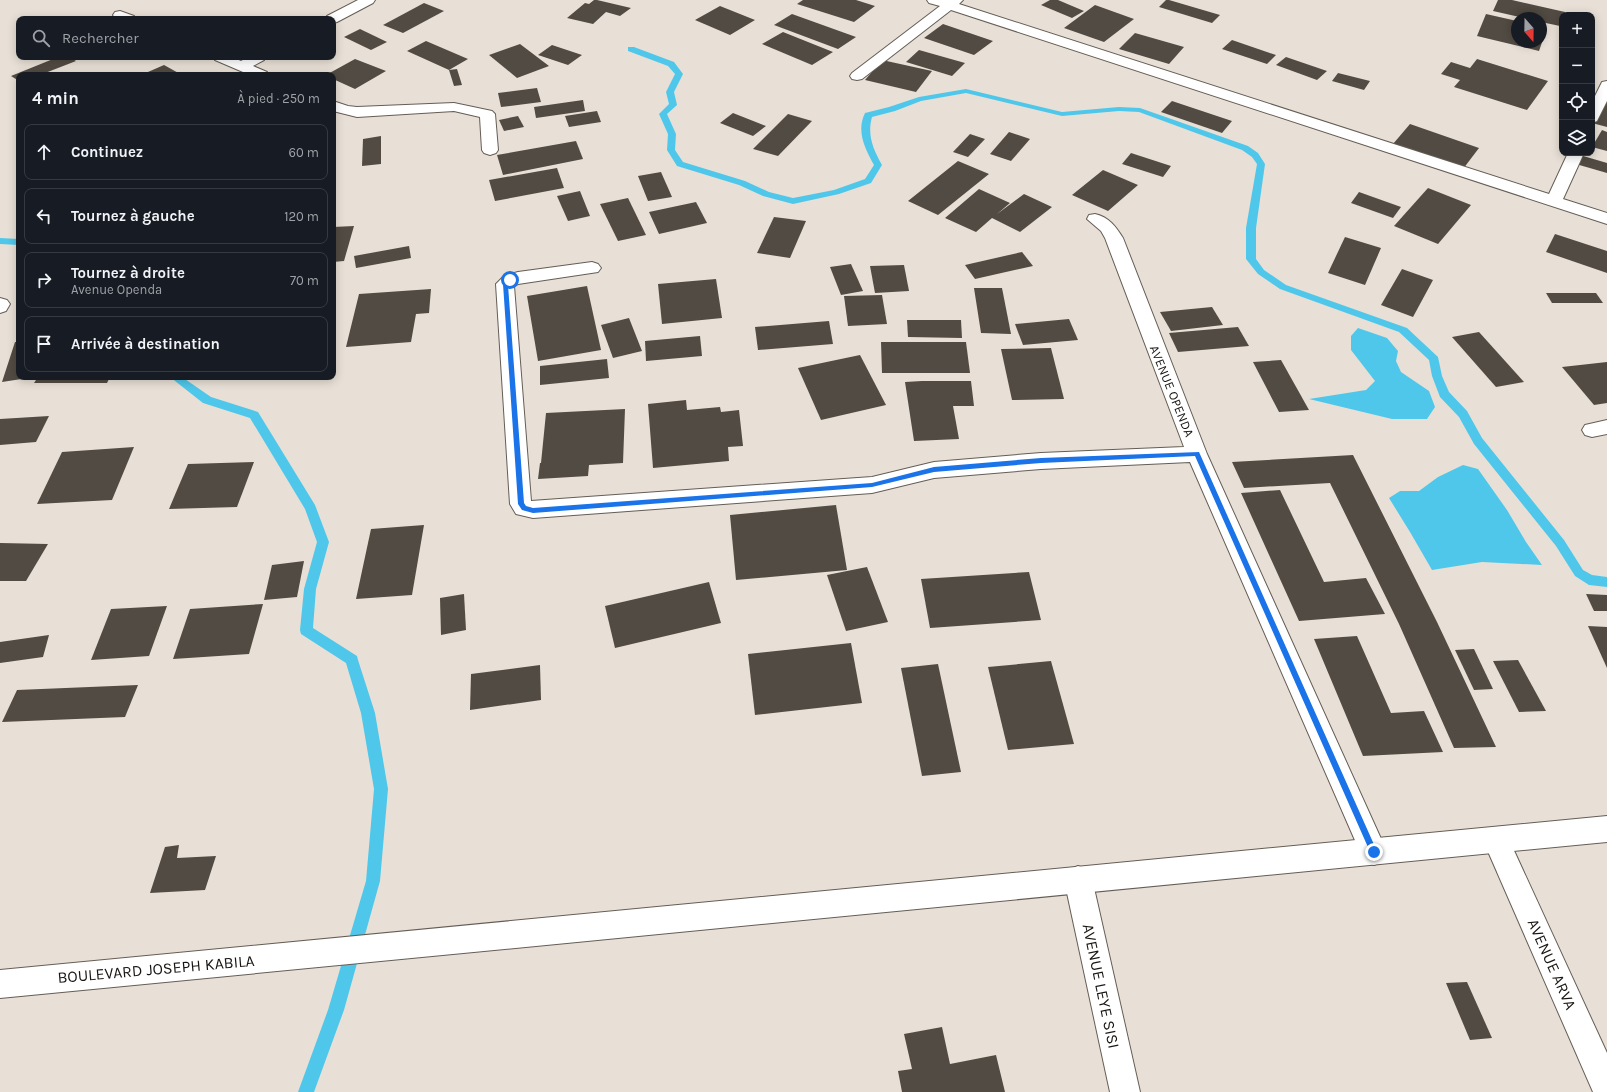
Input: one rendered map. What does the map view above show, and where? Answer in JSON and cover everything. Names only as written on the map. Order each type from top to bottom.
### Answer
[{"type":"street","points":[[336,17],[368,0]]},
{"type":"street","points":[[934,0],[953,2],[1607,219]]},
{"type":"street","points":[[857,76],[953,2]]},
{"type":"street","points":[[227,60],[255,72]]},
{"type":"street","points":[[241,66],[253,60]]},
{"type":"street","points":[[1595,111],[1607,85]]},
{"type":"street","points":[[336,106],[344,110],[357,112],[454,107],[487,114],[490,150]]},
{"type":"street","points":[[1554,201],[1575,156]]},
{"type":"street","name":"AVENUE OPENDA","points":[[1095,219],[1108,228],[1114,238],[1197,454],[1374,852]]},
{"type":"street","points":[[592,268],[518,278],[510,280],[506,284],[521,504],[524,508],[533,510],[872,485],[934,470],[1041,460],[1197,454]]},
{"type":"street","name":"BOULEVARD JOSEPH KABILA","points":[[0,984],[1607,829]]},
{"type":"street","name":"AVENUE ARVA","points":[[1496,840],[1607,1088]]},
{"type":"street","name":"AVENUE LEYE SISI","points":[[1078,880],[1125,1092]]},
{"type":"water","points":[[1358,328],[1387,338],[1398,351],[1396,361],[1401,372],[1429,391],[1435,407],[1427,419],[1392,419],[1309,399],[1366,390],[1375,381],[1351,350],[1351,336]]},
{"type":"water","points":[[1463,465],[1478,469],[1507,510],[1542,565],[1482,562],[1432,570],[1389,498],[1400,491],[1419,491],[1438,477]]},
{"type":"building","points":[[594,0],[631,8],[620,16],[606,12],[593,24],[567,18],[585,3],[589,4]]},
{"type":"building","points":[[803,0],[856,0],[875,6],[854,22],[797,4]]},
{"type":"building","points":[[1050,0],[1058,0],[1084,11],[1072,18],[1041,5]]},
{"type":"building","points":[[1166,0],[1220,15],[1212,23],[1159,7]]},
{"type":"building","points":[[1498,0],[1512,0],[1565,12],[1559,12],[1559,26],[1547,23],[1547,12],[1511,12],[1511,15],[1493,11]]},
{"type":"building","points":[[424,3],[444,11],[403,33],[383,25]]},
{"type":"building","points":[[1095,5],[1134,19],[1104,42],[1064,28]]},
{"type":"building","points":[[720,6],[755,20],[730,35],[695,20]]},
{"type":"building","points":[[792,14],[856,37],[838,49],[774,25]]},
{"type":"building","points":[[1486,14],[1511,20],[1511,44],[1477,36]]},
{"type":"building","points":[[943,24],[993,41],[974,55],[924,38]]},
{"type":"building","points":[[360,29],[387,42],[371,50],[344,37]]},
{"type":"building","points":[[783,32],[833,52],[812,65],[762,44]]},
{"type":"building","points":[[1135,33],[1184,47],[1169,64],[1119,49]]},
{"type":"building","points":[[1232,40],[1276,55],[1267,64],[1222,49]]},
{"type":"building","points":[[426,41],[468,59],[449,70],[407,51]]},
{"type":"building","points":[[520,44],[549,66],[517,78],[489,55]]},
{"type":"building","points":[[552,45],[582,55],[568,65],[538,55]]},
{"type":"building","points":[[1527,48],[1540,48],[1539,51]]},
{"type":"building","points":[[919,50],[965,63],[952,76],[906,62]]},
{"type":"building","points":[[1286,57],[1327,71],[1317,80],[1276,65]]},
{"type":"building","points":[[355,59],[386,71],[355,89],[336,80],[336,72],[331,72]]},
{"type":"building","points":[[1477,59],[1548,81],[1527,110],[1454,87],[1460,80],[1441,74],[1451,62],[1470,68]]},
{"type":"building","points":[[51,60],[76,61],[48,72],[21,72]]},
{"type":"building","points":[[882,60],[932,71],[916,92],[865,80]]},
{"type":"building","points":[[164,65],[177,72],[148,72]]},
{"type":"building","points":[[457,69],[462,85],[454,86],[449,70]]},
{"type":"building","points":[[1338,73],[1370,81],[1364,90],[1332,81]]},
{"type":"building","points":[[16,74],[16,79],[11,76]]},
{"type":"building","points":[[537,88],[541,102],[501,107],[498,93]]},
{"type":"building","points":[[1607,99],[1607,127],[1595,124],[1595,113]]},
{"type":"building","points":[[583,100],[585,111],[536,118],[534,107]]},
{"type":"building","points":[[1172,101],[1232,121],[1222,133],[1161,112]]},
{"type":"building","points":[[597,111],[601,122],[569,127],[565,116]]},
{"type":"building","points":[[733,113],[766,126],[753,136],[720,123]]},
{"type":"building","points":[[788,114],[812,121],[778,156],[753,149]]},
{"type":"building","points":[[518,116],[524,127],[504,131],[499,120]]},
{"type":"building","points":[[1410,124],[1479,148],[1463,169],[1393,144]]},
{"type":"building","points":[[1602,130],[1607,132],[1607,151],[1595,148],[1595,142]]},
{"type":"building","points":[[1009,132],[1030,139],[1011,161],[990,154]]},
{"type":"building","points":[[970,134],[985,139],[968,157],[953,152]]},
{"type":"building","points":[[381,136],[381,164],[362,166],[363,139]]},
{"type":"building","points":[[576,141],[583,159],[503,175],[497,155]]},
{"type":"building","points":[[1131,153],[1171,166],[1163,177],[1122,164]]},
{"type":"building","points":[[1572,156],[1583,156],[1607,163],[1607,173],[1569,162]]},
{"type":"building","points":[[958,161],[989,174],[938,215],[908,201]]},
{"type":"building","points":[[557,168],[564,188],[495,201],[489,180]]},
{"type":"building","points":[[1103,170],[1138,185],[1108,211],[1072,195]]},
{"type":"building","points":[[661,172],[672,197],[648,201],[638,176]]},
{"type":"building","points":[[1428,188],[1471,205],[1438,244],[1394,226]]},
{"type":"building","points":[[979,189],[1010,203],[997,214],[1024,194],[1052,207],[1020,232],[992,218],[976,232],[945,218]]},
{"type":"building","points":[[580,191],[590,216],[568,221],[557,196]]},
{"type":"building","points":[[1359,192],[1401,207],[1393,218],[1351,203]]},
{"type":"building","points":[[628,198],[646,235],[618,241],[600,204]]},
{"type":"building","points":[[696,202],[707,223],[659,234],[649,212]]},
{"type":"building","points":[[774,217],[806,221],[790,258],[757,253]]},
{"type":"building","points":[[354,226],[344,261],[336,262],[336,227]]},
{"type":"building","points":[[1555,234],[1607,251],[1607,273],[1546,252]]},
{"type":"building","points":[[1345,237],[1381,248],[1365,285],[1328,273]]},
{"type":"building","points":[[409,246],[411,258],[356,268],[354,256]]},
{"type":"building","points":[[1022,252],[1033,266],[975,279],[965,265]]},
{"type":"building","points":[[851,264],[863,291],[841,295],[830,267]]},
{"type":"building","points":[[904,265],[909,291],[875,293],[870,266]]},
{"type":"building","points":[[1402,269],[1433,280],[1413,317],[1381,305]]},
{"type":"building","points":[[716,279],[722,318],[662,324],[658,284]]},
{"type":"building","points":[[587,286],[601,350],[538,361],[527,296]]},
{"type":"building","points":[[974,288],[1002,288],[1011,334],[981,333]]},
{"type":"building","points":[[431,289],[429,313],[416,314],[411,342],[346,347],[359,294]]},
{"type":"building","points":[[1546,293],[1596,293],[1603,303],[1552,303]]},
{"type":"building","points":[[882,295],[887,324],[848,326],[844,296]]},
{"type":"building","points":[[1212,307],[1223,325],[1171,331],[1160,312]]},
{"type":"building","points":[[629,318],[642,351],[613,358],[601,325]]},
{"type":"building","points":[[1069,319],[1078,340],[1023,345],[1015,324]]},
{"type":"building","points":[[907,320],[961,320],[962,338],[908,337]]},
{"type":"building","points":[[829,321],[833,344],[758,350],[755,327]]},
{"type":"building","points":[[1238,327],[1249,346],[1178,352],[1169,333]]},
{"type":"building","points":[[1479,332],[1524,382],[1496,387],[1452,337]]},
{"type":"building","points":[[700,336],[702,356],[646,361],[645,341]]},
{"type":"building","points":[[15,342],[16,342],[16,380],[2,382]]},
{"type":"building","points":[[881,342],[966,342],[970,373],[882,373]]},
{"type":"building","points":[[1051,348],[1064,399],[1012,400],[1001,349]]},
{"type":"building","points":[[860,355],[886,405],[821,420],[798,368]]},
{"type":"building","points":[[607,359],[609,378],[540,385],[540,366]]},
{"type":"building","points":[[1281,360],[1309,410],[1279,412],[1253,362]]},
{"type":"building","points":[[1607,362],[1607,403],[1594,405],[1562,367]]},
{"type":"building","points":[[36,380],[108,380],[107,383],[34,383]]},
{"type":"building","points":[[971,381],[974,406],[953,406],[959,439],[914,441],[905,382]]},
{"type":"building","points":[[686,400],[687,410],[720,407],[721,412],[739,410],[743,446],[728,447],[729,461],[653,468],[648,404]]},
{"type":"building","points":[[625,409],[623,463],[589,465],[588,476],[538,479],[546,413]]},
{"type":"building","points":[[49,416],[36,442],[0,445],[0,419]]},
{"type":"building","points":[[134,447],[112,500],[37,504],[62,452]]},
{"type":"building","points":[[1353,455],[1437,622],[1496,747],[1454,748],[1399,624],[1330,483],[1244,488],[1232,462]]},
{"type":"building","points":[[254,462],[237,507],[169,509],[188,464]]},
{"type":"building","points":[[1280,490],[1324,582],[1366,578],[1385,614],[1299,621],[1241,493]]},
{"type":"building","points":[[836,505],[847,570],[736,580],[730,515]]},
{"type":"building","points":[[424,525],[412,595],[356,599],[371,529]]},
{"type":"building","points":[[0,543],[48,544],[26,581],[0,581]]},
{"type":"building","points":[[304,561],[297,597],[264,600],[272,565]]},
{"type":"building","points":[[867,567],[888,622],[846,631],[827,575]]},
{"type":"building","points":[[1029,572],[1041,620],[930,628],[921,579]]},
{"type":"building","points":[[709,582],[721,623],[615,648],[605,606]]},
{"type":"building","points":[[464,594],[466,630],[441,635],[440,598]]},
{"type":"building","points":[[1586,594],[1607,595],[1607,611],[1594,611]]},
{"type":"building","points":[[263,604],[249,654],[173,659],[190,609]]},
{"type":"building","points":[[167,606],[149,656],[91,660],[111,609]]},
{"type":"building","points":[[1588,626],[1607,627],[1607,668]]},
{"type":"building","points":[[49,635],[43,657],[0,663],[0,642]]},
{"type":"building","points":[[1357,636],[1391,713],[1424,711],[1443,752],[1363,756],[1314,639]]},
{"type":"building","points":[[851,643],[862,703],[755,715],[748,654]]},
{"type":"building","points":[[1474,649],[1493,689],[1474,690],[1455,650]]},
{"type":"building","points":[[1518,660],[1546,711],[1519,712],[1493,661]]},
{"type":"building","points":[[1051,661],[1074,744],[1008,750],[988,667]]},
{"type":"building","points":[[938,664],[961,772],[922,776],[901,668]]},
{"type":"building","points":[[540,665],[541,700],[470,710],[471,674]]},
{"type":"building","points":[[138,685],[125,717],[2,722],[17,690]]},
{"type":"building","points":[[179,845],[177,858],[216,856],[205,890],[150,893],[165,847]]},
{"type":"building","points":[[1467,982],[1492,1038],[1470,1040],[1446,983]]},
{"type":"building","points":[[942,1027],[950,1064],[996,1055],[1005,1092],[902,1092],[898,1071],[912,1069],[904,1034]]},
{"type":"waterway","points":[[631,49],[671,64],[679,74],[670,92],[673,105],[663,114],[672,134],[671,150],[680,164],[742,183],[766,194],[793,201],[836,192],[868,181],[878,165],[871,153],[865,135],[868,115],[892,109],[919,99],[966,91],[1062,114],[1119,109],[1140,110],[1245,148],[1255,155],[1261,164],[1251,228],[1251,259],[1261,272],[1283,287],[1403,330],[1434,359],[1437,376],[1444,394],[1463,414],[1478,441],[1560,543],[1579,573],[1589,580],[1607,582]]},
{"type":"waterway","points":[[0,241],[16,242]]},
{"type":"waterway","points":[[179,380],[207,400],[254,415],[311,508],[323,542],[310,589],[306,630],[352,660],[368,713],[381,789],[373,881],[336,1010],[306,1092]]},
{"type":"route","points":[[510,280],[506,284],[521,504],[524,508],[533,510],[872,485],[934,470],[1041,460],[1197,454],[1374,852]]}]
